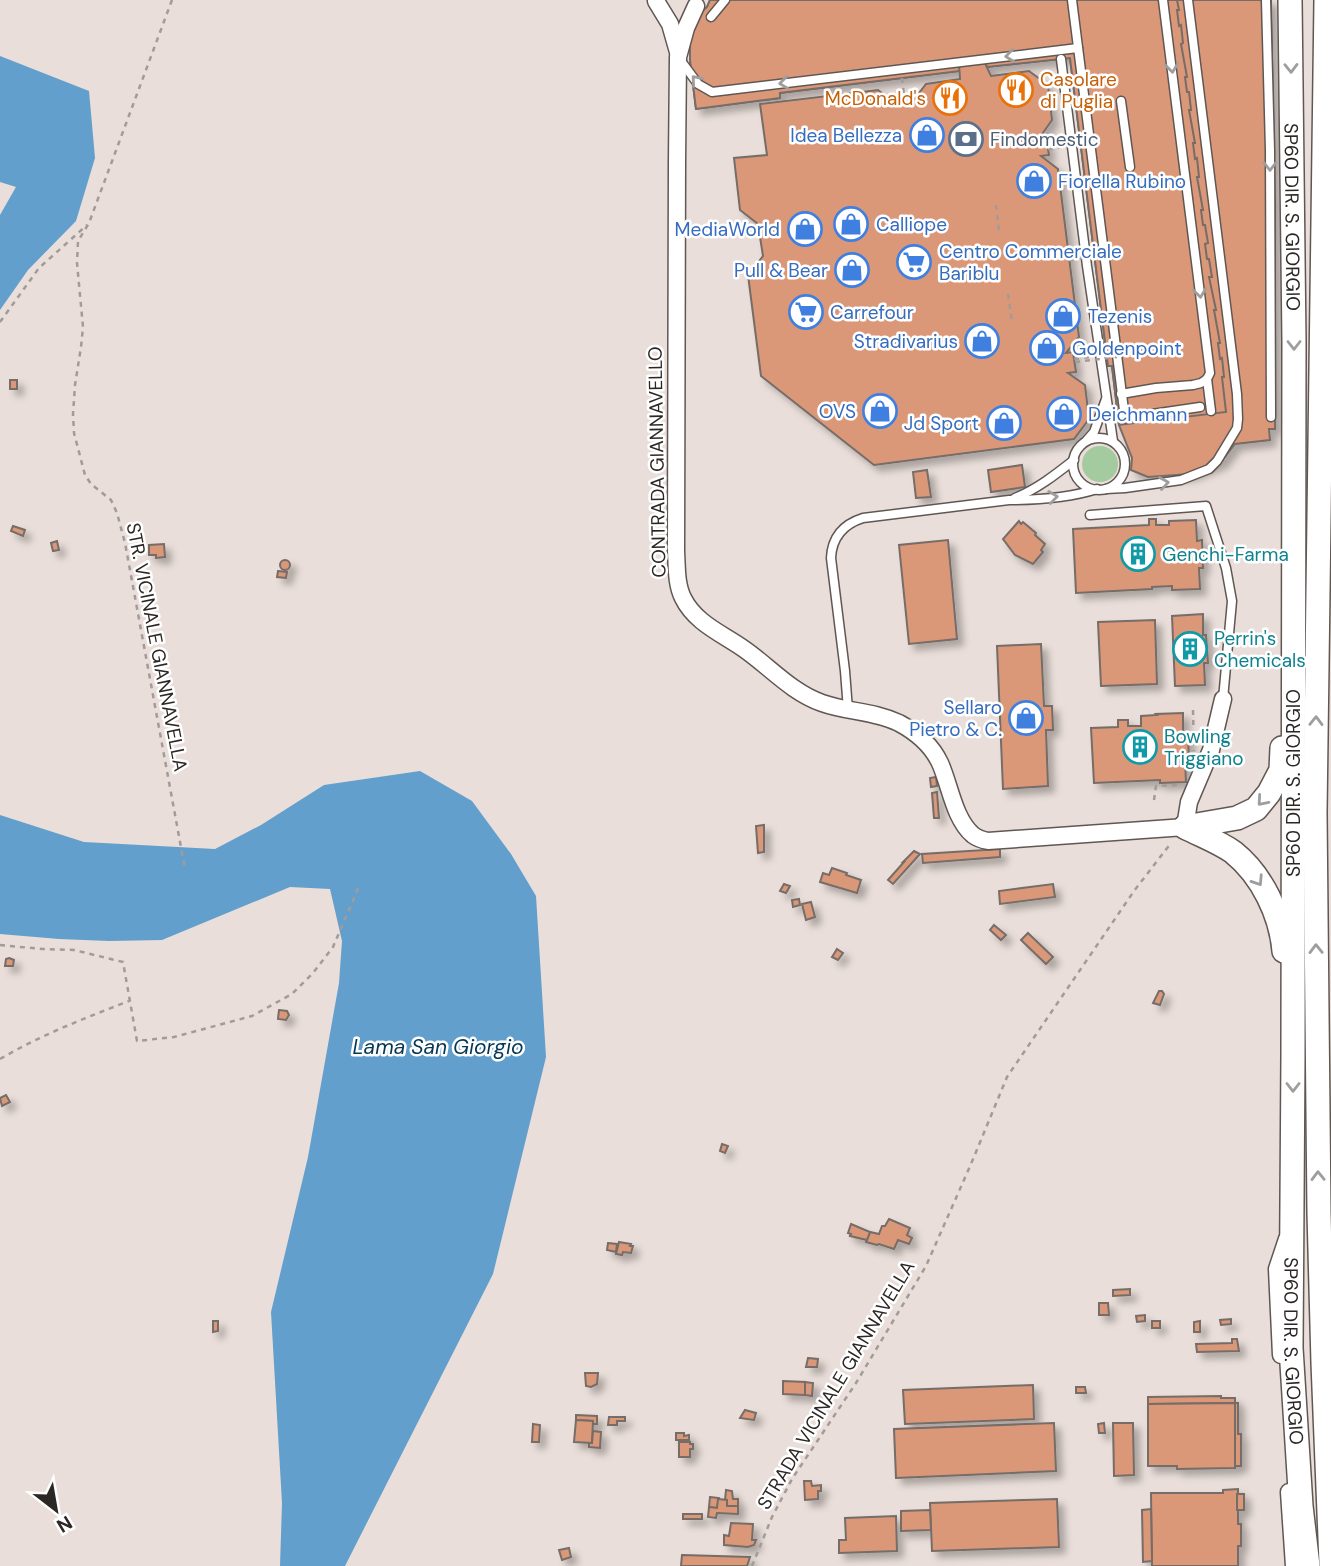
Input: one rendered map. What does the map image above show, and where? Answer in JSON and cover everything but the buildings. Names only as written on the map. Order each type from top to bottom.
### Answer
[{"type":"main road","name":"SP60 DIR. S. GIORGIO","points":[[1288,0],[1291,35],[1294,342],[1291,1348],[1301,1506],[1308,1566]]},
{"type":"main road","points":[[1329,1],[1315,813],[1319,1213],[1327,1364],[1331,1563]]},
{"type":"main road","points":[[1322,368],[1331,298]]},
{"type":"main road","points":[[1185,827],[1237,818],[1255,809],[1269,793],[1281,770],[1284,707],[1294,616]]},
{"type":"main road","points":[[1185,827],[1233,852],[1256,876],[1275,911],[1283,936],[1293,1055]]},
{"type":"street","points":[[656,0],[668,8],[682,10],[699,3]]},
{"type":"street","points":[[656,0],[670,24],[678,55]]},
{"type":"street","points":[[678,55],[686,27],[699,3]]},
{"type":"street","name":"CONTRADA GIANNAVELLO","points":[[678,55],[676,551],[678,582],[684,599],[695,614],[718,634],[743,648],[803,696],[825,705],[898,723],[927,743],[940,762],[954,804],[964,824],[974,836],[988,841],[1185,827]]},
{"type":"street","points":[[1185,827],[1189,802],[1211,750],[1223,699]]},
{"type":"street","points":[[1292,1223],[1277,1269],[1277,1284],[1294,1566]]},
{"type":"lane","points":[[711,17],[725,0]]},
{"type":"lane","points":[[1072,0],[1125,418],[1200,407]]},
{"type":"lane","points":[[1121,394],[1193,385],[1207,379],[1210,373],[1163,0]]},
{"type":"lane","points":[[1106,399],[1094,432],[1079,447],[1074,460],[1077,476],[1089,487],[1125,488],[1181,480],[1209,469],[1237,428],[1237,402],[1188,0]]},
{"type":"lane","points":[[1266,0],[1270,150],[1271,417]]},
{"type":"lane","points":[[678,55],[698,84],[712,92],[1078,48]]},
{"type":"lane","points":[[1061,59],[1087,267],[1113,441]]},
{"type":"lane","points":[[1121,101],[1130,167]]},
{"type":"lane","points":[[1207,379],[1211,411]]},
{"type":"lane","points":[[1225,404],[1237,402]]},
{"type":"lane","points":[[848,710],[831,558],[834,542],[842,529],[863,518],[1083,494],[1114,485],[1124,472],[1124,455],[1120,447],[1113,441],[1099,438],[1085,442]]},
{"type":"lane","points":[[1009,500],[1045,483],[1074,460]]},
{"type":"lane","points":[[1090,515],[1206,506],[1226,568],[1232,601],[1223,699]]},
{"type":"path","name":"STR. VICINALE GIANNAVELLA","points":[[172,0],[89,223],[78,241],[77,263],[83,327],[73,414],[74,433],[85,475],[91,484],[111,500],[125,544],[185,869]]},
{"type":"path","points":[[901,69],[905,103]]},
{"type":"path","points":[[1048,146],[1090,142]]},
{"type":"path","points":[[996,205],[999,232]]},
{"type":"path","points":[[0,322],[39,268],[89,223]]},
{"type":"path","points":[[1069,260],[1104,255]]},
{"type":"path","points":[[1008,294],[1012,321]]},
{"type":"path","points":[[1100,356],[1074,361],[1117,357]]},
{"type":"path","points":[[1193,710],[1194,754]]},
{"type":"path","points":[[1154,800],[1156,786],[1187,785]]},
{"type":"path","name":"STRADA VICINALE GIANNAVELLA","points":[[752,1566],[772,1517],[792,1479],[856,1384],[926,1266],[1006,1077],[1134,891],[1160,855],[1185,827]]},
{"type":"path","points":[[0,946],[74,950],[123,962],[137,1041],[174,1037],[252,1016],[292,994],[333,947],[360,884]]},
{"type":"path","points":[[0,1059],[77,1021],[129,1001]]},
{"type":"green space","points":[[1100,446],[1113,451],[1118,464],[1113,477],[1100,482],[1087,477],[1082,464],[1087,451]]},
{"type":"water","points":[[0,56],[89,91],[95,158],[76,221],[28,270],[0,310],[0,215],[16,187],[0,182]]},
{"type":"water","name":"Lama San Giorgio","points":[[420,771],[472,801],[511,854],[536,896],[546,1057],[493,1274],[345,1566],[280,1566],[282,1503],[271,1312],[308,1157],[339,983],[342,941],[330,889],[290,887],[162,940],[109,941],[0,934],[0,815],[84,842],[215,849],[261,825],[324,785]]},
{"type":"place","name":"Casolare di Puglia","points":[[1016,90]]},
{"type":"place","name":"McDonald's","points":[[950,98]]},
{"type":"place","name":"Idea Bellezza","points":[[927,135]]},
{"type":"place","name":"Findomestic","points":[[966,139]]},
{"type":"place","name":"Fiorella Rubino","points":[[1034,181]]},
{"type":"place","name":"Calliope","points":[[851,224]]},
{"type":"place","name":"MediaWorld","points":[[805,229]]},
{"type":"place","name":"Centro Commerciale Bariblu","points":[[914,262]]},
{"type":"place","name":"Pull & Bear","points":[[852,270]]},
{"type":"place","name":"Carrefour","points":[[806,312]]},
{"type":"place","name":"Tezenis","points":[[1063,316]]},
{"type":"place","name":"Stradivarius","points":[[982,341]]},
{"type":"place","name":"Goldenpoint","points":[[1047,348]]},
{"type":"place","name":"OVS","points":[[880,411]]},
{"type":"place","name":"Deichmann","points":[[1064,414]]},
{"type":"place","name":"Jd Sport","points":[[1004,423]]},
{"type":"place","name":"Genchi-Farma","points":[[1138,554]]},
{"type":"place","name":"Perrin's Chemicals","points":[[1190,649]]},
{"type":"place","name":"Sellaro Pietro & C.","points":[[1026,718]]},
{"type":"place","name":"Bowling Triggiano","points":[[1140,747]]}]
